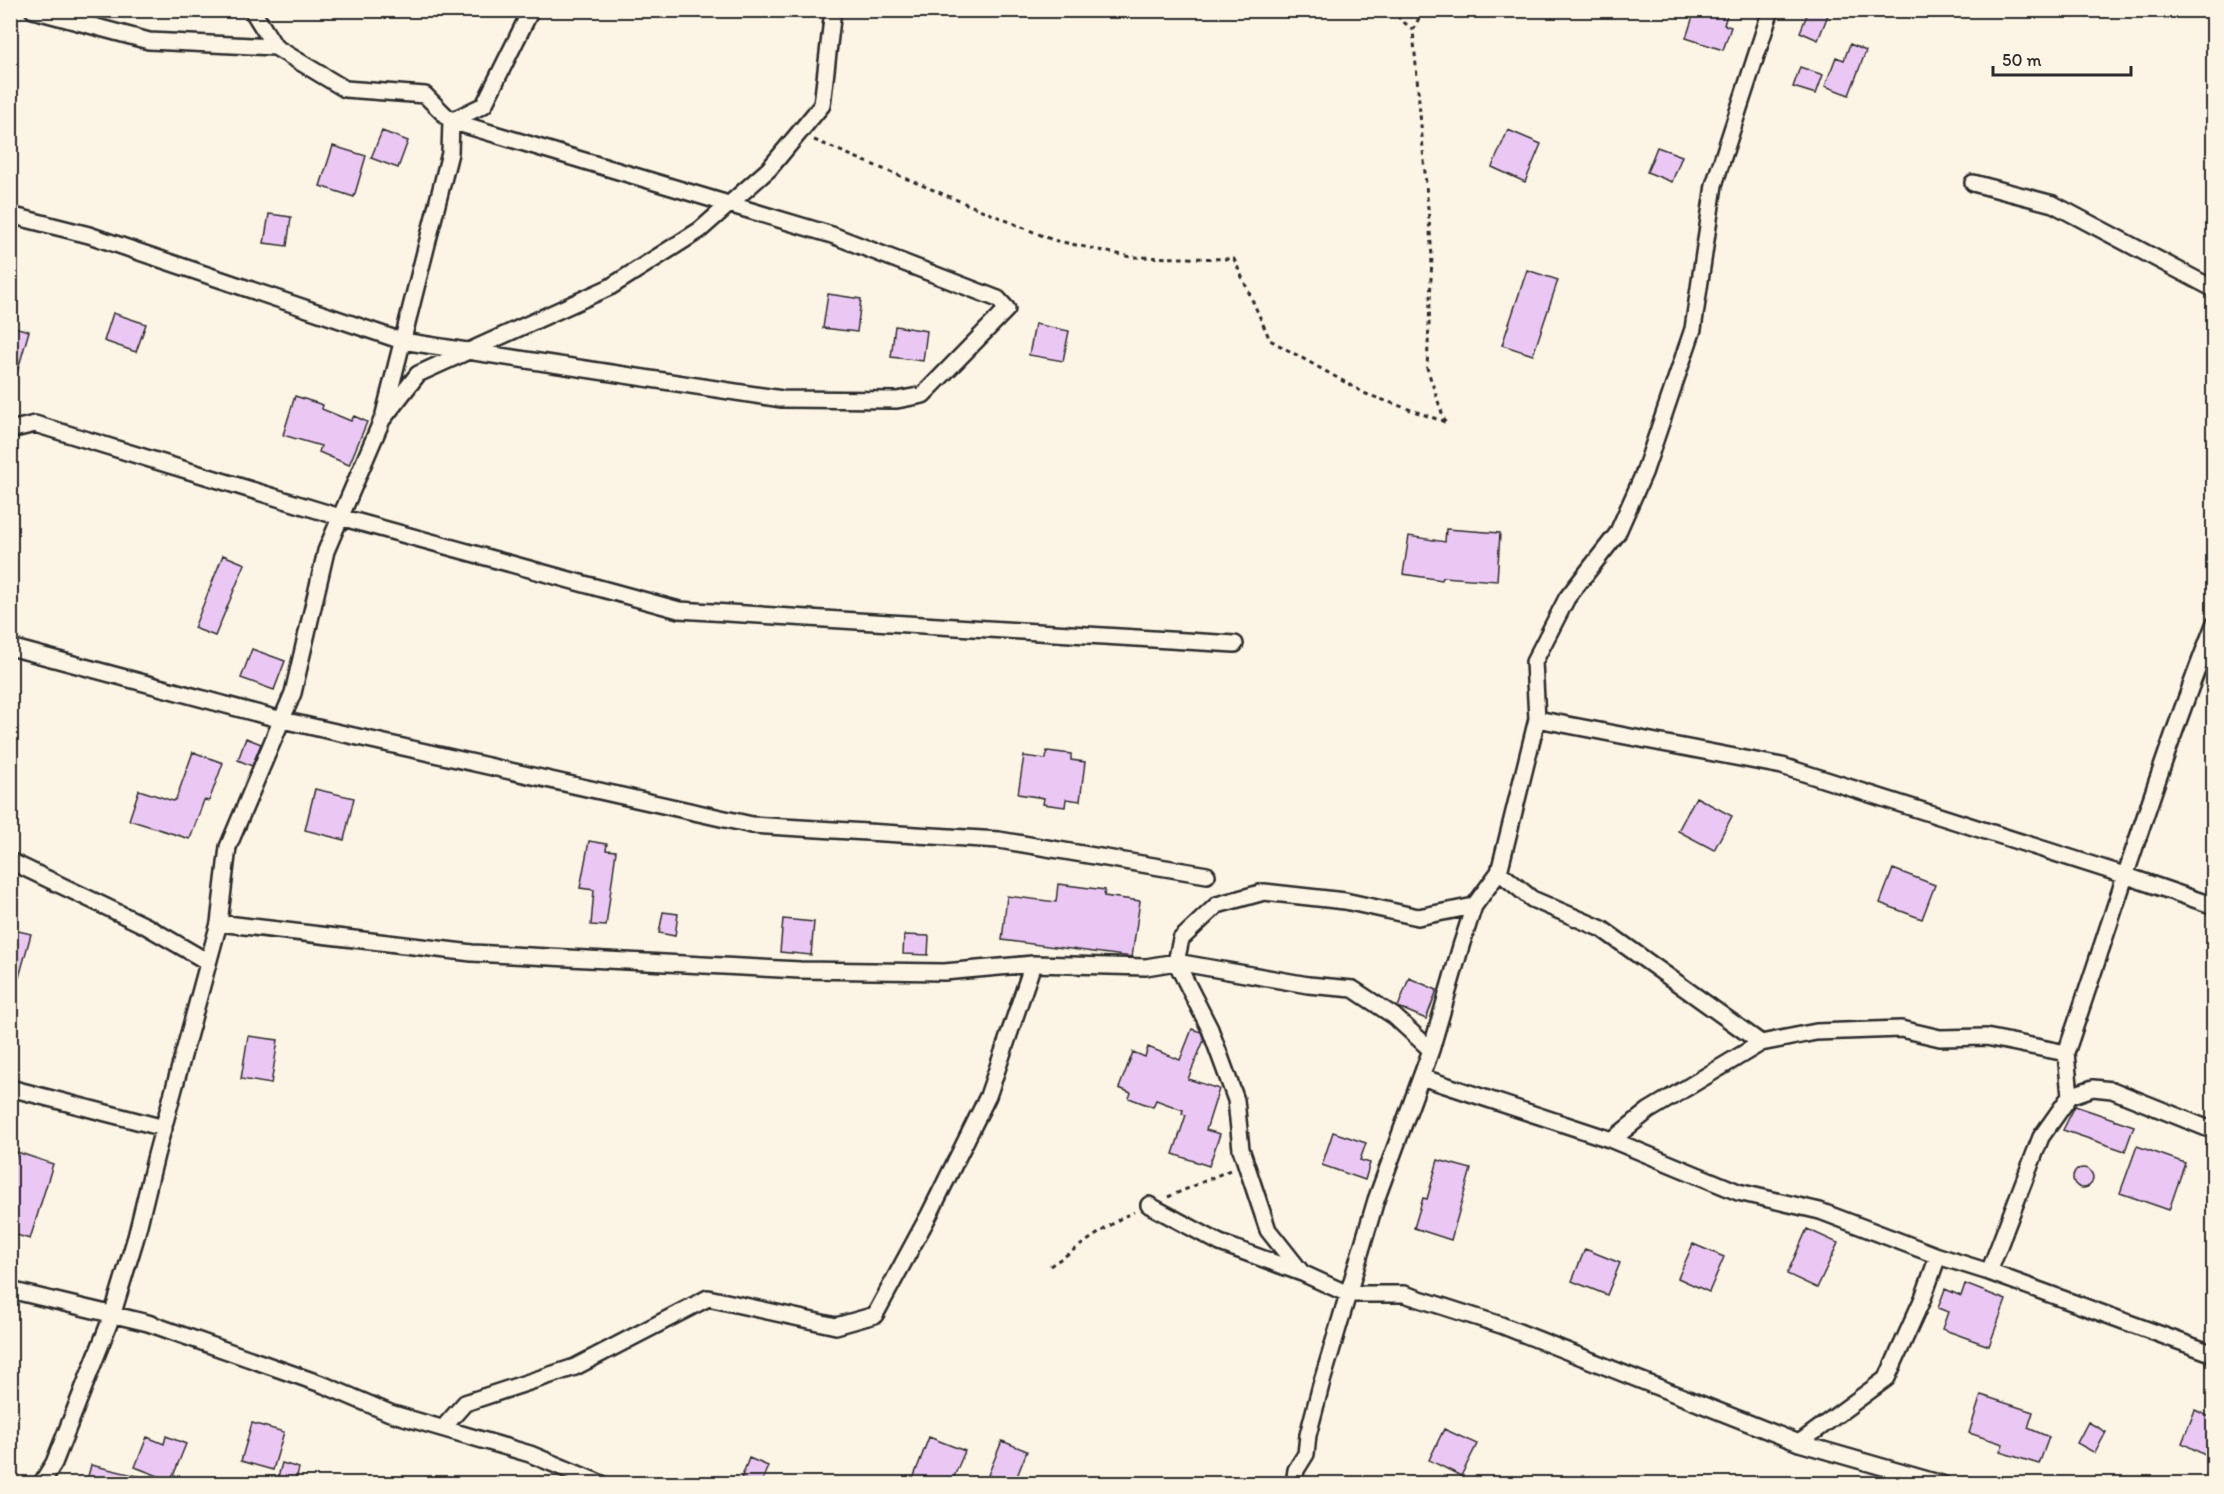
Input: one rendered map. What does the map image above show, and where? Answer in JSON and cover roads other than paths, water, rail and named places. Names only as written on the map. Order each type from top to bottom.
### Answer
[{"type":"street","points":[[33,10],[149,41],[275,47]]},
{"type":"street","points":[[10,215],[89,235],[402,341],[782,399],[897,400],[923,395],[1007,309],[998,299],[843,239],[731,203],[452,120],[425,95],[345,89],[275,47],[252,10]]},
{"type":"street","points":[[452,120],[484,105],[531,10]]},
{"type":"street","points":[[382,420],[418,374],[610,287],[699,230],[770,169],[822,105],[833,10]]},
{"type":"street","points":[[1294,1484],[1296,1470],[1306,1454],[1308,1435],[1376,1200],[1431,1050],[1474,906],[1499,872],[1537,719],[1534,662],[1567,598],[1617,534],[1644,473],[1693,329],[1714,185],[1772,10]]},
{"type":"street","points":[[41,1484],[54,1463],[112,1316],[136,1237],[219,923],[228,847],[293,693],[326,551],[382,420],[450,153],[452,120]]},
{"type":"street","points":[[1973,183],[2053,204],[2214,289]]},
{"type":"street","points":[[10,430],[35,424],[340,518],[679,610],[1235,644]]},
{"type":"street","points":[[2070,1096],[2066,1053],[2127,876],[2148,805],[2214,625]]},
{"type":"street","points":[[10,647],[282,720],[752,825],[999,840],[1207,875]]},
{"type":"street","points":[[1537,719],[1782,766],[2214,906]]},
{"type":"street","points":[[10,861],[146,926],[208,962]]},
{"type":"street","points":[[1499,872],[1532,899],[1602,929],[1761,1043]]},
{"type":"street","points":[[1302,1273],[1268,1230],[1241,1149],[1236,1100],[1210,1029],[1176,962],[1181,939],[1217,906],[1264,892],[1345,902],[1418,917],[1474,906]]},
{"type":"street","points":[[219,923],[472,953],[612,962],[944,972],[1033,964],[1146,967],[1176,962],[1308,985],[1353,989],[1394,1016],[1431,1050]]},
{"type":"street","points":[[443,1428],[465,1403],[575,1367],[708,1298],[836,1326],[875,1315],[929,1215],[988,1096],[1033,964]]},
{"type":"street","points":[[1612,1140],[1648,1111],[1761,1043],[1816,1032],[1901,1029],[1940,1038],[1986,1037],[2066,1053]]},
{"type":"street","points":[[1421,1077],[1612,1140],[1738,1192],[1820,1210],[1938,1256],[1989,1272],[2214,1354]]},
{"type":"street","points":[[10,1088],[164,1128]]},
{"type":"street","points":[[1989,1272],[2041,1137],[2070,1096],[2093,1088],[2112,1090],[2214,1131]]},
{"type":"street","points":[[1149,1205],[1220,1243],[1302,1273],[1348,1294],[1404,1294],[1501,1324],[1799,1443],[1942,1484]]},
{"type":"street","points":[[1799,1443],[1887,1378],[1923,1298],[1938,1256]]},
{"type":"street","points":[[10,1290],[148,1323],[324,1385],[390,1413],[530,1454],[602,1484]]}]
